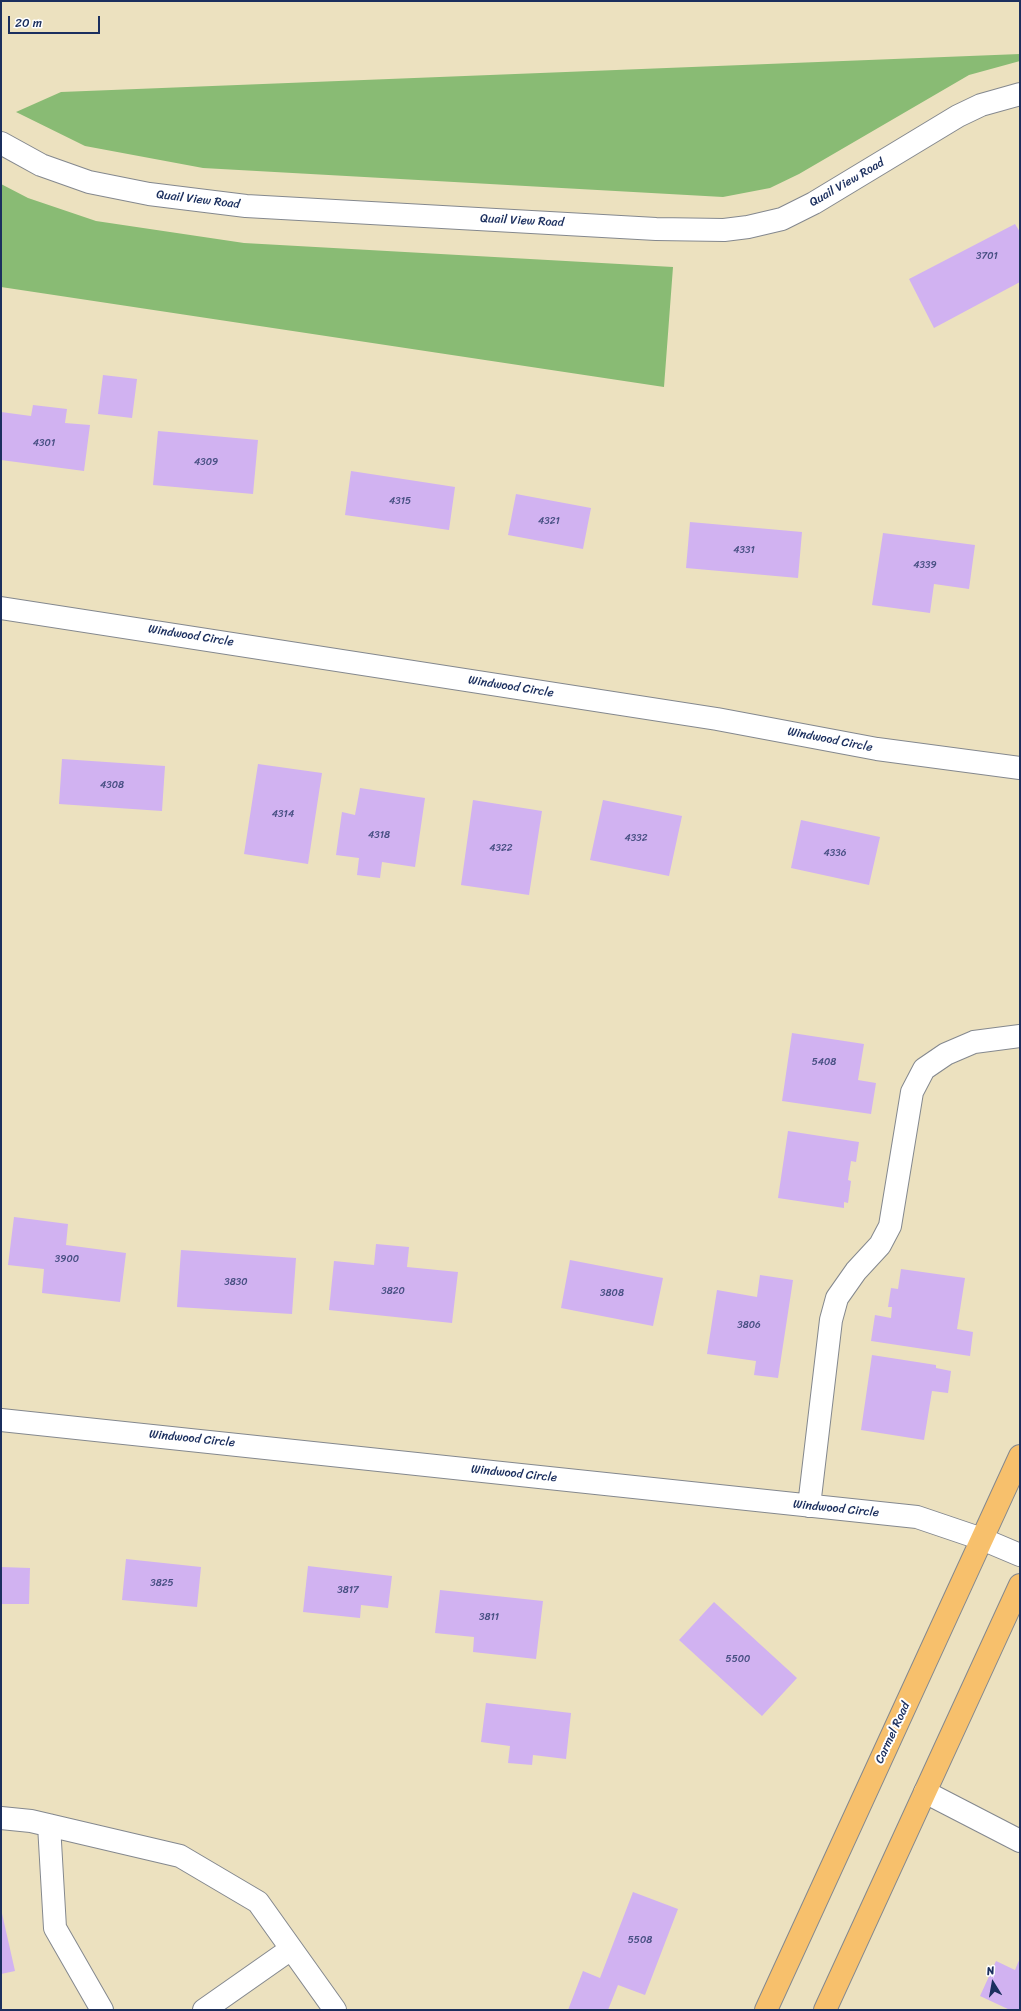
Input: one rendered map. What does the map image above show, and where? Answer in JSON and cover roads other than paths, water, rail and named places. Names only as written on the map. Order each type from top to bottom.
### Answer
[{"type":"main road","name":"Carmel Road","points":[[766,2010],[1020,1456]]},
{"type":"main road","points":[[825,2010],[1020,1585]]},
{"type":"street","name":"Quail View Road","points":[[1,143],[41,165],[89,182],[149,194],[238,206],[656,228],[724,230],[748,227],[782,219],[814,202],[958,116],[981,105],[1020,94]]},
{"type":"street","name":"Windwood Circle","points":[[1,608],[717,719],[877,750],[1020,768]]},
{"type":"street","points":[[809,1506],[831,1320],[837,1298],[856,1271],[880,1245],[890,1226],[912,1092],[924,1069],[946,1054],[974,1042],[1020,1036]]},
{"type":"street","name":"Windwood Circle","points":[[1,1420],[917,1517],[982,1539],[1020,1555]]},
{"type":"street","points":[[925,1792],[1020,1841]]},
{"type":"street","points":[[1,1818],[49,1825],[180,1856],[258,1902],[335,2010]]},
{"type":"street","points":[[49,1825],[55,1928],[102,2010]]},
{"type":"street","points":[[204,2010],[292,1949]]}]
